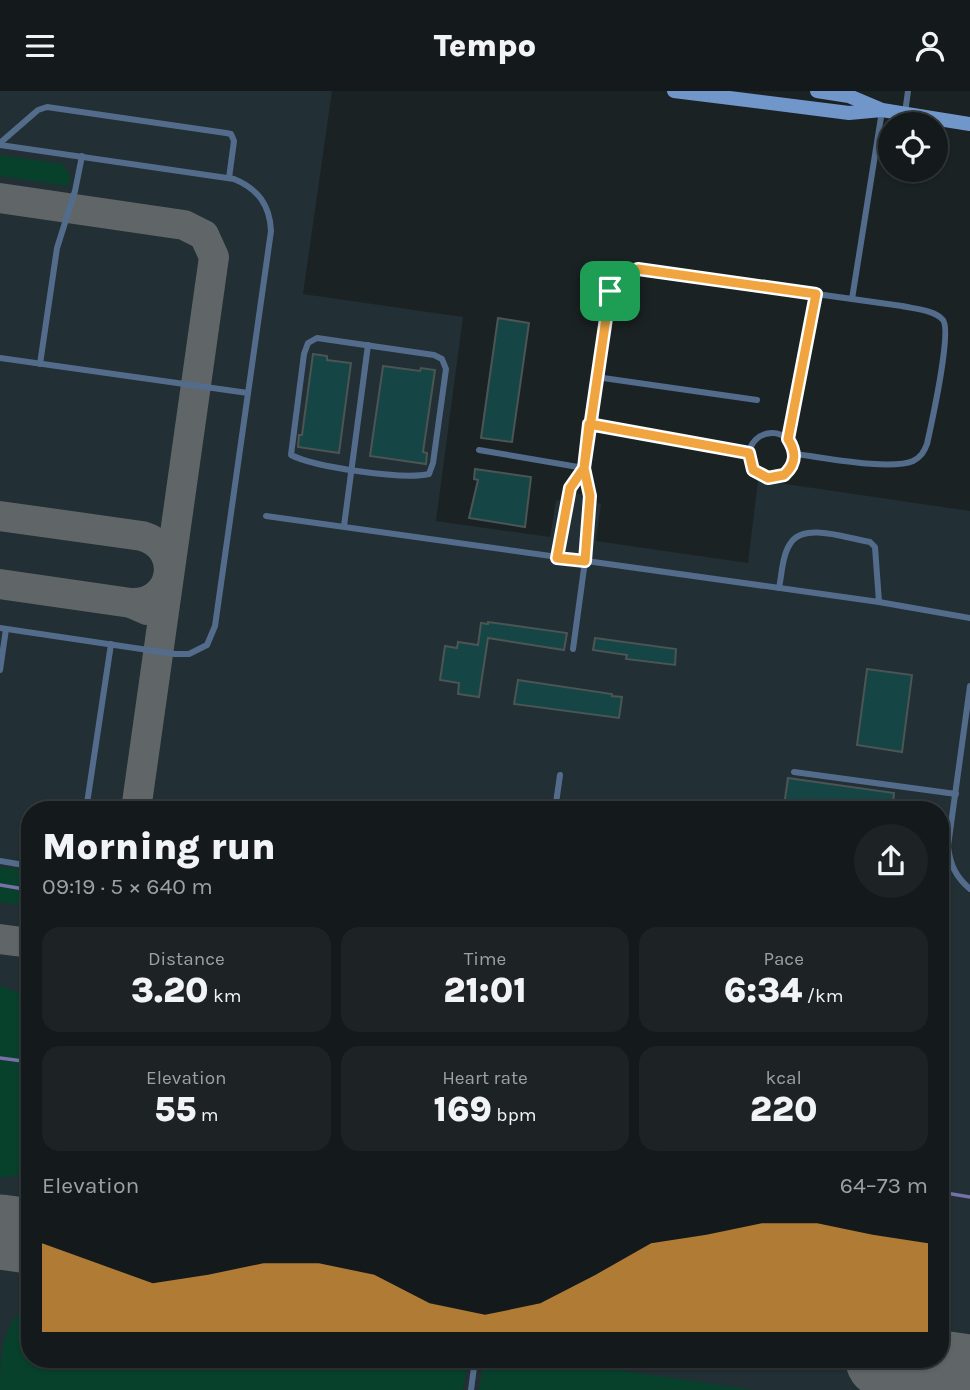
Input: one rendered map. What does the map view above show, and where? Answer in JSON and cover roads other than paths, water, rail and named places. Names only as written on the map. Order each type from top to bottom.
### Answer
[{"type":"street","points":[[674,91],[849,113],[882,110],[897,112]]},
{"type":"street","points":[[817,91],[849,96],[882,110]]},
{"type":"street","points":[[948,120],[970,124]]},
{"type":"lane","points":[[905,112],[908,91]]},
{"type":"lane","points":[[0,144],[38,110],[47,107],[226,133],[231,134],[234,141],[229,178]]},
{"type":"lane","points":[[852,299],[882,110]]},
{"type":"lane","points":[[0,144],[229,178],[254,190],[267,207],[271,220],[212,636],[200,650],[190,654],[3,629],[0,670]]},
{"type":"lane","points":[[40,364],[57,248],[75,191],[82,156]]},
{"type":"lane","points":[[572,649],[585,561],[590,496],[584,468],[589,424],[610,291],[615,280],[626,272],[638,269],[924,310],[939,316],[946,326],[927,445],[922,454],[912,461],[893,465],[795,454]]},
{"type":"lane","points":[[788,439],[773,433],[764,434],[751,445],[749,453],[753,470],[768,478],[784,475],[790,470],[795,454],[788,439],[816,294]]},
{"type":"lane","points":[[317,338],[368,345],[434,355],[442,359],[446,369],[433,463],[429,474],[416,477],[352,469],[303,461],[291,455],[303,354],[308,343],[317,338]]},
{"type":"lane","points":[[344,526],[368,345]]},
{"type":"lane","points":[[0,358],[248,393]]},
{"type":"lane","points":[[596,377],[757,400]]},
{"type":"lane","points":[[589,424],[749,453]]},
{"type":"lane","points":[[479,450],[584,468]]},
{"type":"lane","points":[[557,558],[570,488],[584,468]]},
{"type":"lane","points":[[266,516],[879,602],[970,618]]},
{"type":"lane","points":[[779,588],[791,541],[799,535],[813,532],[870,543],[875,547],[879,602]]},
{"type":"lane","points":[[87,801],[111,645]]},
{"type":"lane","points":[[949,840],[970,686]]},
{"type":"lane","points":[[794,772],[956,794]]},
{"type":"lane","points":[[556,801],[560,775]]},
{"type":"lane","points":[[0,861],[21,864]]},
{"type":"lane","points":[[949,861],[958,879],[970,889]]},
{"type":"lane","points":[[471,1390],[474,1368]]},
{"type":"waterway","points":[[0,885],[21,888]]},
{"type":"waterway","points":[[0,1058],[21,1061]]},
{"type":"waterway","points":[[949,1194],[970,1197]]}]
